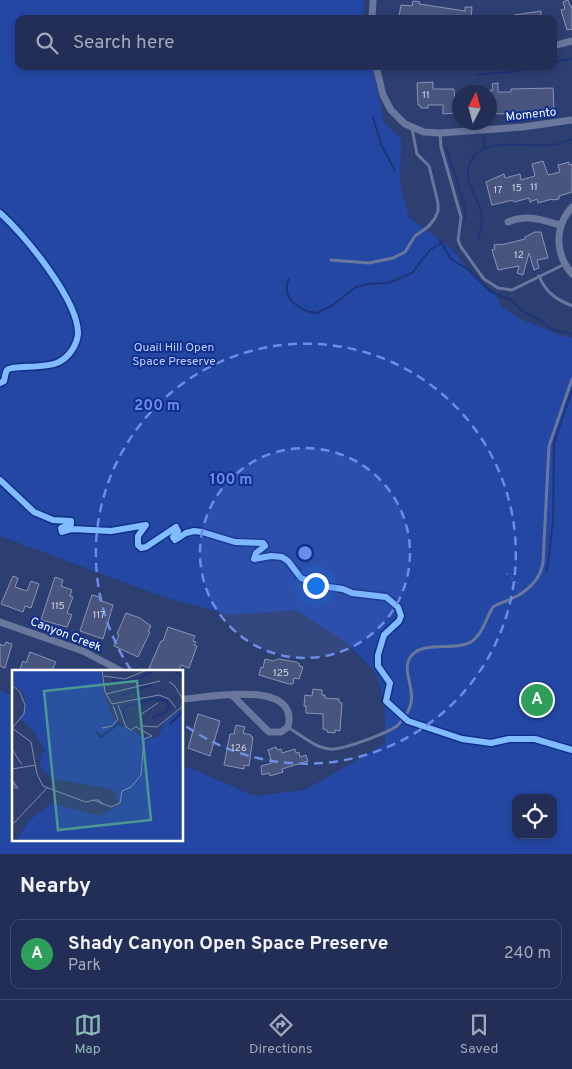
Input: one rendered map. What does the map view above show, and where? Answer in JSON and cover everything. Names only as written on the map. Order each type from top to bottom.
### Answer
[{"type":"street","points":[[372,15],[373,0]]},
{"type":"street","points":[[557,45],[572,41]]},
{"type":"street","points":[[377,70],[387,106],[408,126]]},
{"type":"street","name":"Momento","points":[[408,126],[424,132],[440,133],[523,128],[572,120]]},
{"type":"street","points":[[572,207],[560,225],[558,242],[561,256],[572,274]]},
{"type":"street","points":[[508,222],[530,217],[560,225]]},
{"type":"street","name":"Canyon Creek","points":[[0,622],[83,651],[119,670]]},
{"type":"street","points":[[184,699],[232,695],[257,694],[269,696],[278,701],[288,712],[288,727],[281,732],[269,732],[232,695]]},
{"type":"lane","points":[[331,260],[369,263],[400,256],[415,236],[429,226],[435,218],[438,204],[429,166],[417,154],[408,126]]},
{"type":"lane","points":[[440,133],[441,147],[460,217],[458,240],[464,252],[484,279],[505,290],[517,288],[565,264]]},
{"type":"lane","points":[[539,276],[550,295],[572,306]]},
{"type":"lane","points":[[288,727],[321,747],[333,750],[344,748],[392,728],[404,718],[411,701],[412,688],[407,668],[411,656],[420,650],[462,645],[471,642],[479,634],[497,604],[515,597],[536,581],[542,572],[543,562],[549,446],[572,379]]},
{"type":"path","points":[[506,573],[522,586]]},
{"type":"green space","name":"Quail Hill Open Space Preserve","points":[[0,0],[364,0],[363,15],[15,15],[15,70],[373,70],[384,122],[401,139],[400,185],[409,217],[452,249],[472,275],[495,294],[502,307],[520,319],[562,336],[572,338],[572,854],[0,854],[0,690],[12,695],[12,842],[184,842],[184,767],[254,796],[305,790],[385,744],[385,703],[375,672],[345,641],[295,610],[230,615],[164,597],[0,536]]},
{"type":"building","points":[[568,0],[570,6],[572,6],[572,29],[567,30],[561,10],[565,9],[563,2]]},
{"type":"building","points":[[413,1],[420,2],[419,4],[465,11],[465,7],[472,7],[471,15],[399,15],[401,5],[412,6]]},
{"type":"building","points":[[541,11],[541,15],[514,15]]},
{"type":"building","points":[[433,82],[433,89],[452,89],[452,113],[443,114],[443,105],[428,105],[428,108],[421,108],[418,105],[417,83]]},
{"type":"building","points":[[498,83],[498,92],[511,92],[511,89],[553,88],[554,109],[551,110],[552,113],[497,114],[497,85],[492,84]]},
{"type":"building","points":[[543,161],[548,175],[560,172],[558,165],[569,162],[569,165],[572,164],[572,192],[559,196],[559,199],[538,203],[537,199],[530,202],[529,198],[492,205],[486,182],[504,174],[505,178],[520,174],[521,180],[535,176],[532,164]]},
{"type":"building","points":[[535,232],[541,232],[548,258],[537,260],[539,268],[534,270],[529,253],[523,275],[517,273],[519,266],[498,270],[492,250],[495,249],[494,245],[525,239],[525,237]]},
{"type":"building","points":[[13,576],[18,578],[15,587],[27,591],[31,581],[39,584],[31,608],[25,606],[23,612],[1,604]]},
{"type":"building","points":[[55,577],[63,580],[61,586],[72,590],[70,596],[73,597],[67,613],[72,615],[67,627],[41,620]]},
{"type":"building","points":[[92,595],[100,597],[99,600],[113,605],[103,639],[80,631]]},
{"type":"building","points":[[126,613],[140,618],[151,626],[138,657],[114,646]]},
{"type":"building","points":[[168,627],[195,636],[193,641],[196,642],[194,645],[197,646],[189,668],[181,665],[179,670],[154,670],[149,668],[161,641],[163,641]]},
{"type":"building","points":[[6,642],[12,644],[5,668],[0,666],[0,644],[4,646]]},
{"type":"building","points":[[30,652],[56,662],[52,670],[20,670],[23,661],[26,663]]},
{"type":"building","points":[[265,659],[274,661],[279,659],[300,664],[299,666],[303,667],[299,679],[294,678],[293,684],[289,684],[259,675]]},
{"type":"building","points":[[313,689],[322,690],[322,695],[325,695],[325,698],[339,699],[339,702],[342,703],[340,731],[335,730],[335,733],[327,732],[327,730],[323,729],[323,714],[306,713],[306,706],[304,706],[305,695],[312,696]]},
{"type":"building","points":[[198,714],[220,721],[210,756],[188,748]]},
{"type":"building","points":[[236,725],[245,727],[243,733],[253,737],[249,766],[244,765],[244,769],[224,765],[230,734],[234,734]]},
{"type":"building","points":[[276,747],[277,750],[281,749],[282,753],[295,749],[296,753],[299,752],[300,757],[306,755],[308,761],[282,769],[283,772],[270,776],[269,773],[262,775],[261,766],[272,763],[268,750]]},
{"type":"waterway","points":[[557,61],[572,59]]},
{"type":"waterway","points":[[476,75],[518,70]]},
{"type":"waterway","points":[[373,117],[381,144],[395,171]]},
{"type":"waterway","points":[[484,136],[485,148]]},
{"type":"waterway","points":[[478,239],[482,216],[468,178],[469,165],[475,155],[484,149],[506,144],[543,146],[554,145],[572,139]]},
{"type":"waterway","points":[[445,147],[462,196],[465,221]]},
{"type":"waterway","points":[[289,279],[287,292],[293,302],[304,310],[317,313],[333,305],[356,287],[388,283],[412,273],[430,250],[440,244],[440,240],[451,259],[469,270],[491,292],[511,300],[521,310],[540,320],[553,330],[572,334]]},
{"type":"waterway","points":[[546,572],[553,521],[554,443],[572,390]]},
{"type":"cycle path","points":[[0,213],[35,252],[60,287],[70,304],[76,320],[78,334],[74,346],[63,360],[47,366],[7,370],[4,381],[0,383]]},
{"type":"cycle path","points":[[0,480],[34,512],[53,520],[71,521],[71,524],[61,528],[62,532],[72,529],[111,531],[146,525],[138,536],[138,545],[141,548],[146,547],[176,527],[178,531],[173,537],[175,540],[186,533],[194,531],[235,542],[263,543],[265,546],[256,553],[254,559],[271,556],[282,557],[288,561],[301,578],[321,586],[343,589],[352,593],[386,597],[398,607],[401,616],[399,621],[384,635],[378,655],[378,666],[390,683],[386,701],[408,721],[462,739],[491,743],[509,739],[535,739],[572,750]]},
{"type":"place","name":"Shady Canyon Open Space Preserve","points":[[537,700]]}]
